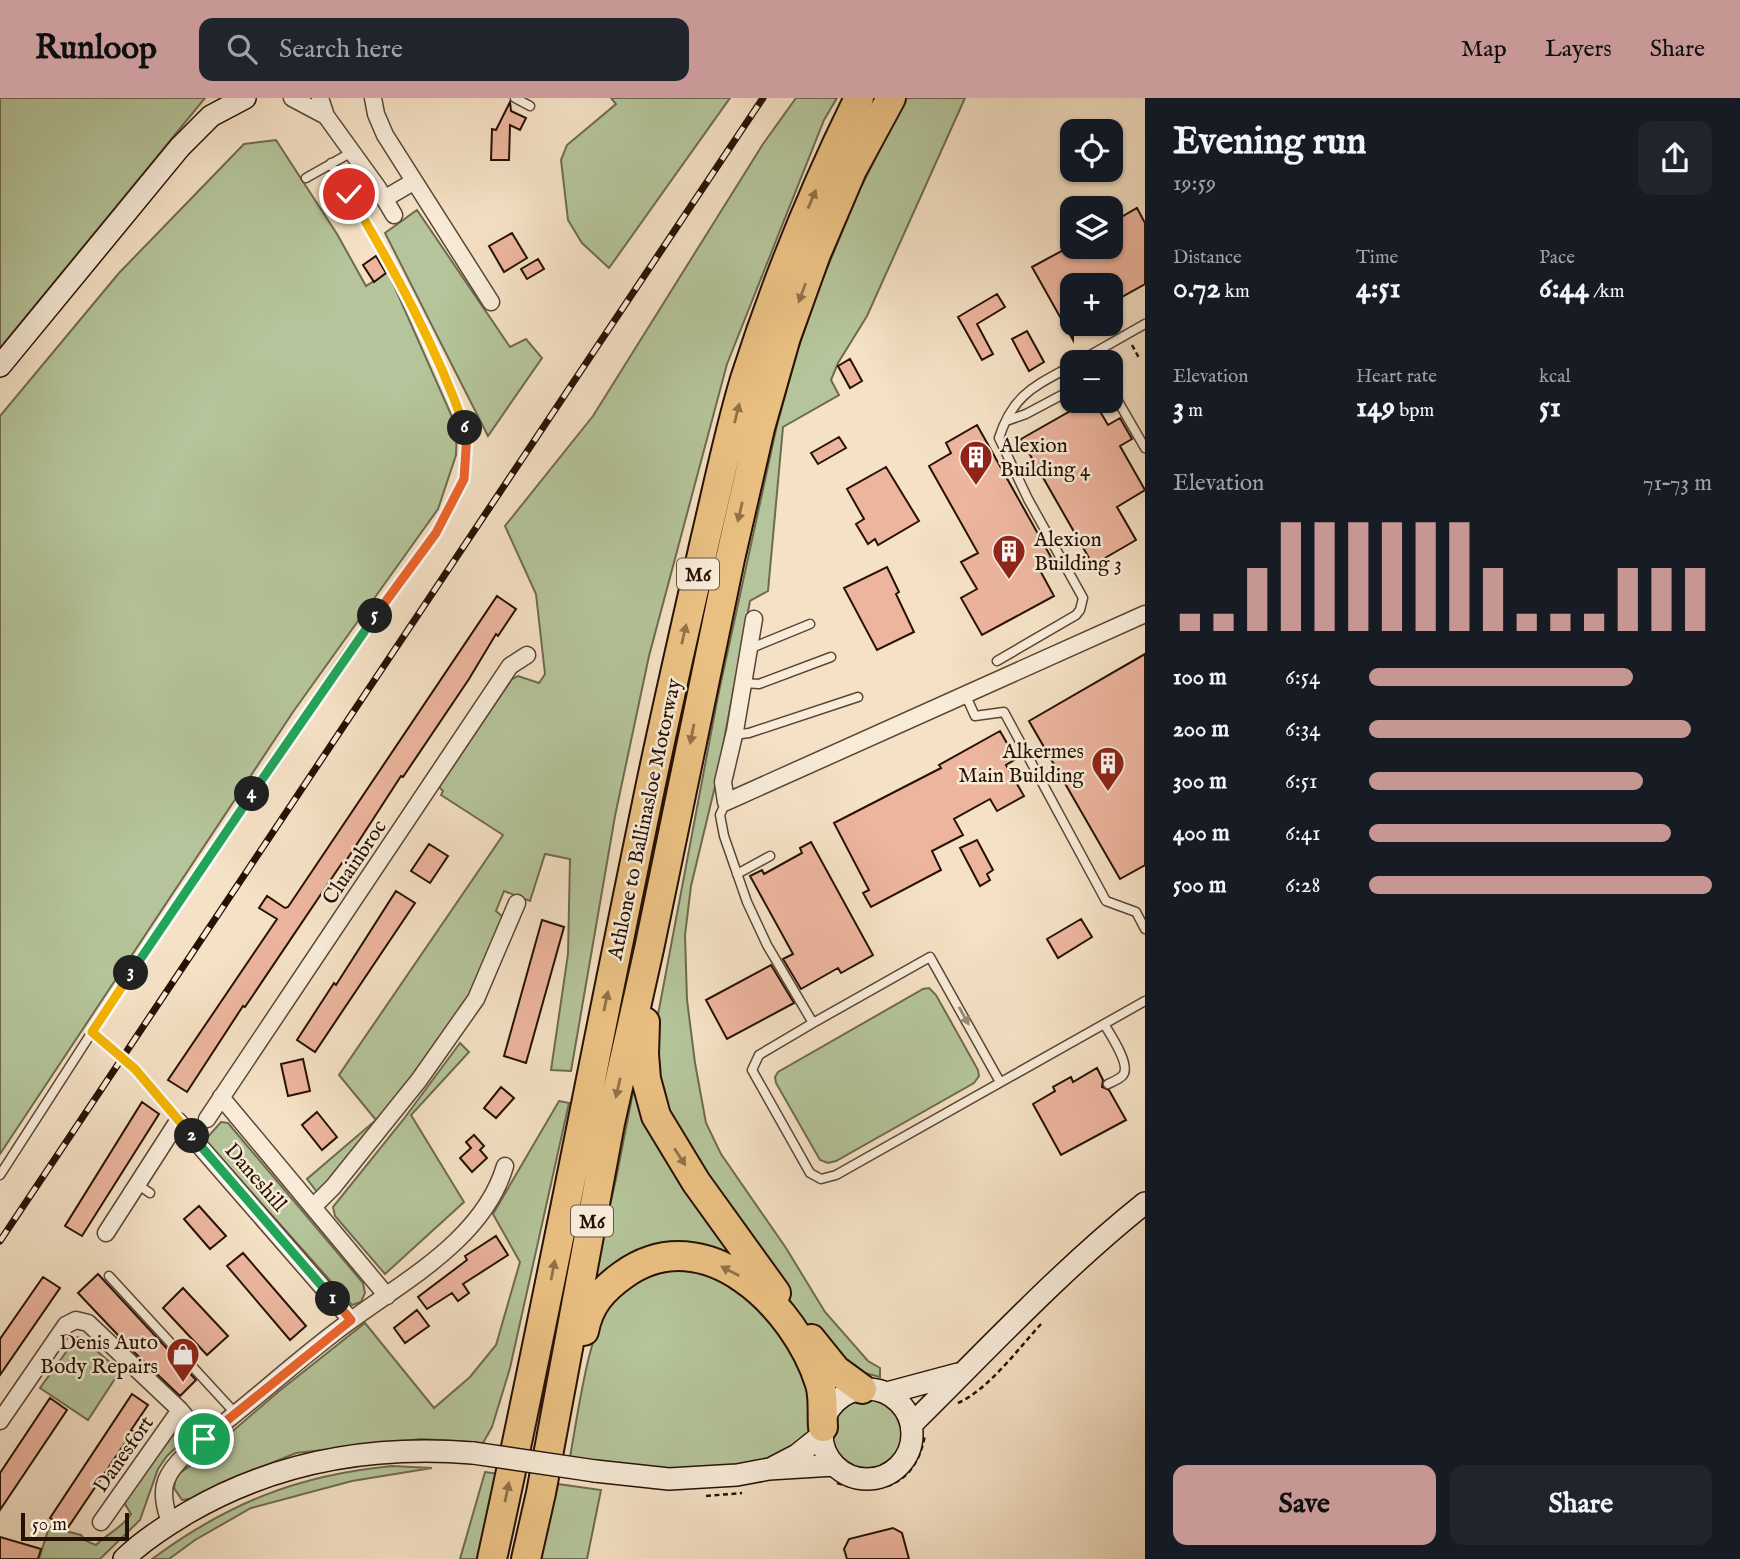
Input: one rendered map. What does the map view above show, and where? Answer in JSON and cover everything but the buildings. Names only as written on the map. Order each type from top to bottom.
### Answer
[{"type":"highway","name":"Athlone to Ballinasloe Motorway","points":[[492,1559],[534,1368],[649,791],[744,382],[784,266],[827,163],[859,98]]},
{"type":"highway","name":"Athlone to Ballinasloe Motorway","points":[[541,1493],[610,1123],[727,572],[767,402],[786,337],[816,254],[852,170],[891,98]]},
{"type":"highway","points":[[649,949],[644,1054],[646,1079],[656,1116],[696,1182],[798,1323],[836,1370],[874,1391]]},
{"type":"highway","points":[[526,1559],[541,1493],[566,1429],[586,1322],[594,1302],[602,1292],[640,1264],[664,1257],[688,1256],[732,1271],[755,1286],[773,1304],[810,1360],[821,1387],[822,1431]]},
{"type":"main road","points":[[0,366],[180,147],[217,107],[245,98]]},
{"type":"main road","points":[[912,1424],[1065,1273],[1145,1203]]},
{"type":"main road","points":[[874,1391],[900,1402],[912,1424],[911,1446],[904,1460],[890,1473],[864,1479],[846,1474],[834,1465],[827,1454],[822,1431],[826,1415],[837,1401],[845,1395],[960,1374]]},
{"type":"main road","points":[[769,1469],[797,1455],[822,1431]]},
{"type":"main road","points":[[124,1559],[170,1523],[211,1500],[253,1480],[322,1460],[404,1450],[473,1453],[669,1479],[834,1465]]},
{"type":"street","points":[[292,98],[326,116]]},
{"type":"street","points":[[320,98],[326,116],[394,215]]},
{"type":"street","points":[[373,98],[376,114],[413,182],[491,302]]},
{"type":"street","points":[[384,198],[413,182]]},
{"type":"street","points":[[754,619],[723,782],[726,802],[1145,614]]},
{"type":"street","name":"Cluainbroc","points":[[207,1119],[510,666],[527,655]]},
{"type":"street","points":[[313,1207],[333,1187],[419,1080],[476,999],[517,903]]},
{"type":"street","points":[[221,1097],[387,1296]]},
{"type":"street","points":[[106,1233],[144,1188],[178,1121]]},
{"type":"street","name":"Daneshill","points":[[178,1121],[351,1320]]},
{"type":"street","points":[[170,1523],[166,1509],[165,1484],[175,1466],[204,1439],[351,1320],[426,1266],[475,1220],[492,1196],[505,1166]]},
{"type":"street","name":"Danesfort","points":[[0,1421],[66,1325],[76,1320],[88,1323],[180,1410],[204,1439]]},
{"type":"street","name":"Danesfort","points":[[102,1522],[180,1410]]},
{"type":"lane","points":[[515,98],[530,106]]},
{"type":"lane","points":[[306,178],[352,152]]},
{"type":"lane","points":[[0,1175],[92,1032],[346,655],[436,533],[464,479],[467,434],[453,394],[419,318],[331,163]]},
{"type":"lane","points":[[1106,350],[1145,324]]},
{"type":"lane","points":[[997,661],[1076,615],[1083,598],[999,442],[1014,406],[1028,390],[1060,372]]},
{"type":"lane","points":[[1006,421],[1060,396]]},
{"type":"lane","points":[[1123,410],[1145,448]]},
{"type":"lane","points":[[749,649],[810,624]]},
{"type":"lane","points":[[743,683],[759,684],[831,657]]},
{"type":"lane","points":[[964,694],[975,716],[1004,712],[1106,901],[1136,912],[1145,929]]},
{"type":"lane","points":[[734,735],[749,733],[858,697]]},
{"type":"lane","points":[[726,802],[720,815],[724,836],[747,902],[767,945],[813,1023]]},
{"type":"lane","points":[[737,874],[770,856]]},
{"type":"lane","points":[[1000,1082],[930,957],[759,1055],[752,1070],[810,1173],[821,1179],[836,1175],[1145,1001]]},
{"type":"lane","points":[[1104,1024],[1126,1069],[1123,1076],[1108,1084]]},
{"type":"lane","points":[[92,1032],[135,1069],[178,1121]]},
{"type":"lane","points":[[109,1276],[236,1414]]},
{"type":"green space","points":[[0,98],[205,98],[0,348]]},
{"type":"green space","points":[[611,98],[730,98],[609,268],[582,243],[568,220],[561,160],[567,145],[616,104]]},
{"type":"green space","points":[[796,98],[837,98],[824,120],[727,364],[649,656],[615,816],[571,1071],[551,1070],[568,954],[570,859],[545,854],[530,901],[504,891],[496,911],[504,918],[473,994],[428,1060],[317,1192],[307,1179],[376,1120],[339,1075],[503,835],[441,795],[443,791],[439,787],[512,679],[518,676],[539,683],[545,674],[536,594],[505,526],[593,416],[763,144]]},
{"type":"green space","points":[[906,98],[965,98],[867,316],[838,363],[831,380],[839,395],[783,427],[768,591],[750,601],[717,778],[691,886],[685,935],[687,1000],[706,1123],[721,1154],[786,1248],[825,1312],[868,1361],[880,1368],[880,1377],[857,1371],[822,1346],[707,1184],[661,1102],[654,1036],[718,696],[777,425],[797,352],[821,283],[859,191]]},
{"type":"green space","points":[[276,140],[337,234],[366,286],[388,272],[457,428],[456,455],[438,509],[293,712],[0,1154],[0,416],[119,273],[244,144]]},
{"type":"green space","points":[[417,210],[510,347],[526,339],[542,358],[488,436],[385,233]]},
{"type":"green space","points":[[929,988],[936,995],[979,1076],[974,1083],[836,1161],[828,1163],[820,1160],[776,1083],[778,1072]]},
{"type":"green space","points":[[460,1043],[469,1052],[411,1115],[464,1202],[385,1274],[335,1216],[333,1207]]},
{"type":"green space","points":[[636,1077],[750,1267],[698,1250],[588,1300],[616,1179]]},
{"type":"green space","points":[[559,1101],[569,1103],[510,1368],[492,1427],[483,1443],[421,1439],[296,1453],[220,1484],[195,1498],[182,1500],[174,1488],[176,1476],[365,1323],[434,1408],[470,1377],[496,1345],[520,1262],[493,1214]]},
{"type":"green space","points":[[221,1122],[228,1123],[363,1283],[365,1293],[361,1302],[352,1305],[205,1140]]},
{"type":"green space","points":[[663,1269],[716,1271],[766,1311],[809,1377],[813,1423],[807,1438],[780,1458],[755,1465],[684,1472],[570,1457],[590,1351],[604,1313],[612,1300],[623,1290]]},
{"type":"green space","points":[[77,1337],[83,1339],[120,1371],[88,1420],[40,1388]]},
{"type":"green space","points":[[868,1396],[882,1399],[894,1407],[902,1419],[905,1433],[902,1447],[894,1459],[882,1467],[868,1470],[854,1467],[842,1459],[834,1447],[831,1433],[834,1419],[842,1407],[854,1399]]},
{"type":"green space","points":[[182,1429],[185,1432],[183,1441],[158,1469],[140,1520],[100,1559],[39,1559],[49,1527],[81,1535],[86,1541],[96,1545],[123,1523],[131,1514],[125,1504],[126,1499],[160,1450]]},
{"type":"green space","points":[[392,1466],[432,1468],[352,1481],[251,1508],[195,1540],[169,1559],[152,1559],[208,1522],[265,1495],[326,1476]]},
{"type":"green space","points":[[485,1472],[499,1474],[478,1559],[460,1559]]},
{"type":"green space","points":[[558,1484],[601,1490],[587,1559],[539,1559]]},
{"type":"railway","points":[[0,1241],[763,98]]},
{"type":"place","name":"Alexion Building 4","points":[[976,487]]},
{"type":"place","name":"Alexion Building 3","points":[[1009,581]]},
{"type":"place","name":"Alkermes Main Building","points":[[1108,793]]},
{"type":"place","name":"Denis Auto Body Repairs","points":[[183,1384]]},
{"type":"route","points":[[204,1439],[351,1320],[135,1069],[92,1032],[346,655],[436,533],[464,479],[467,434],[453,394],[419,318],[349,194]]}]
